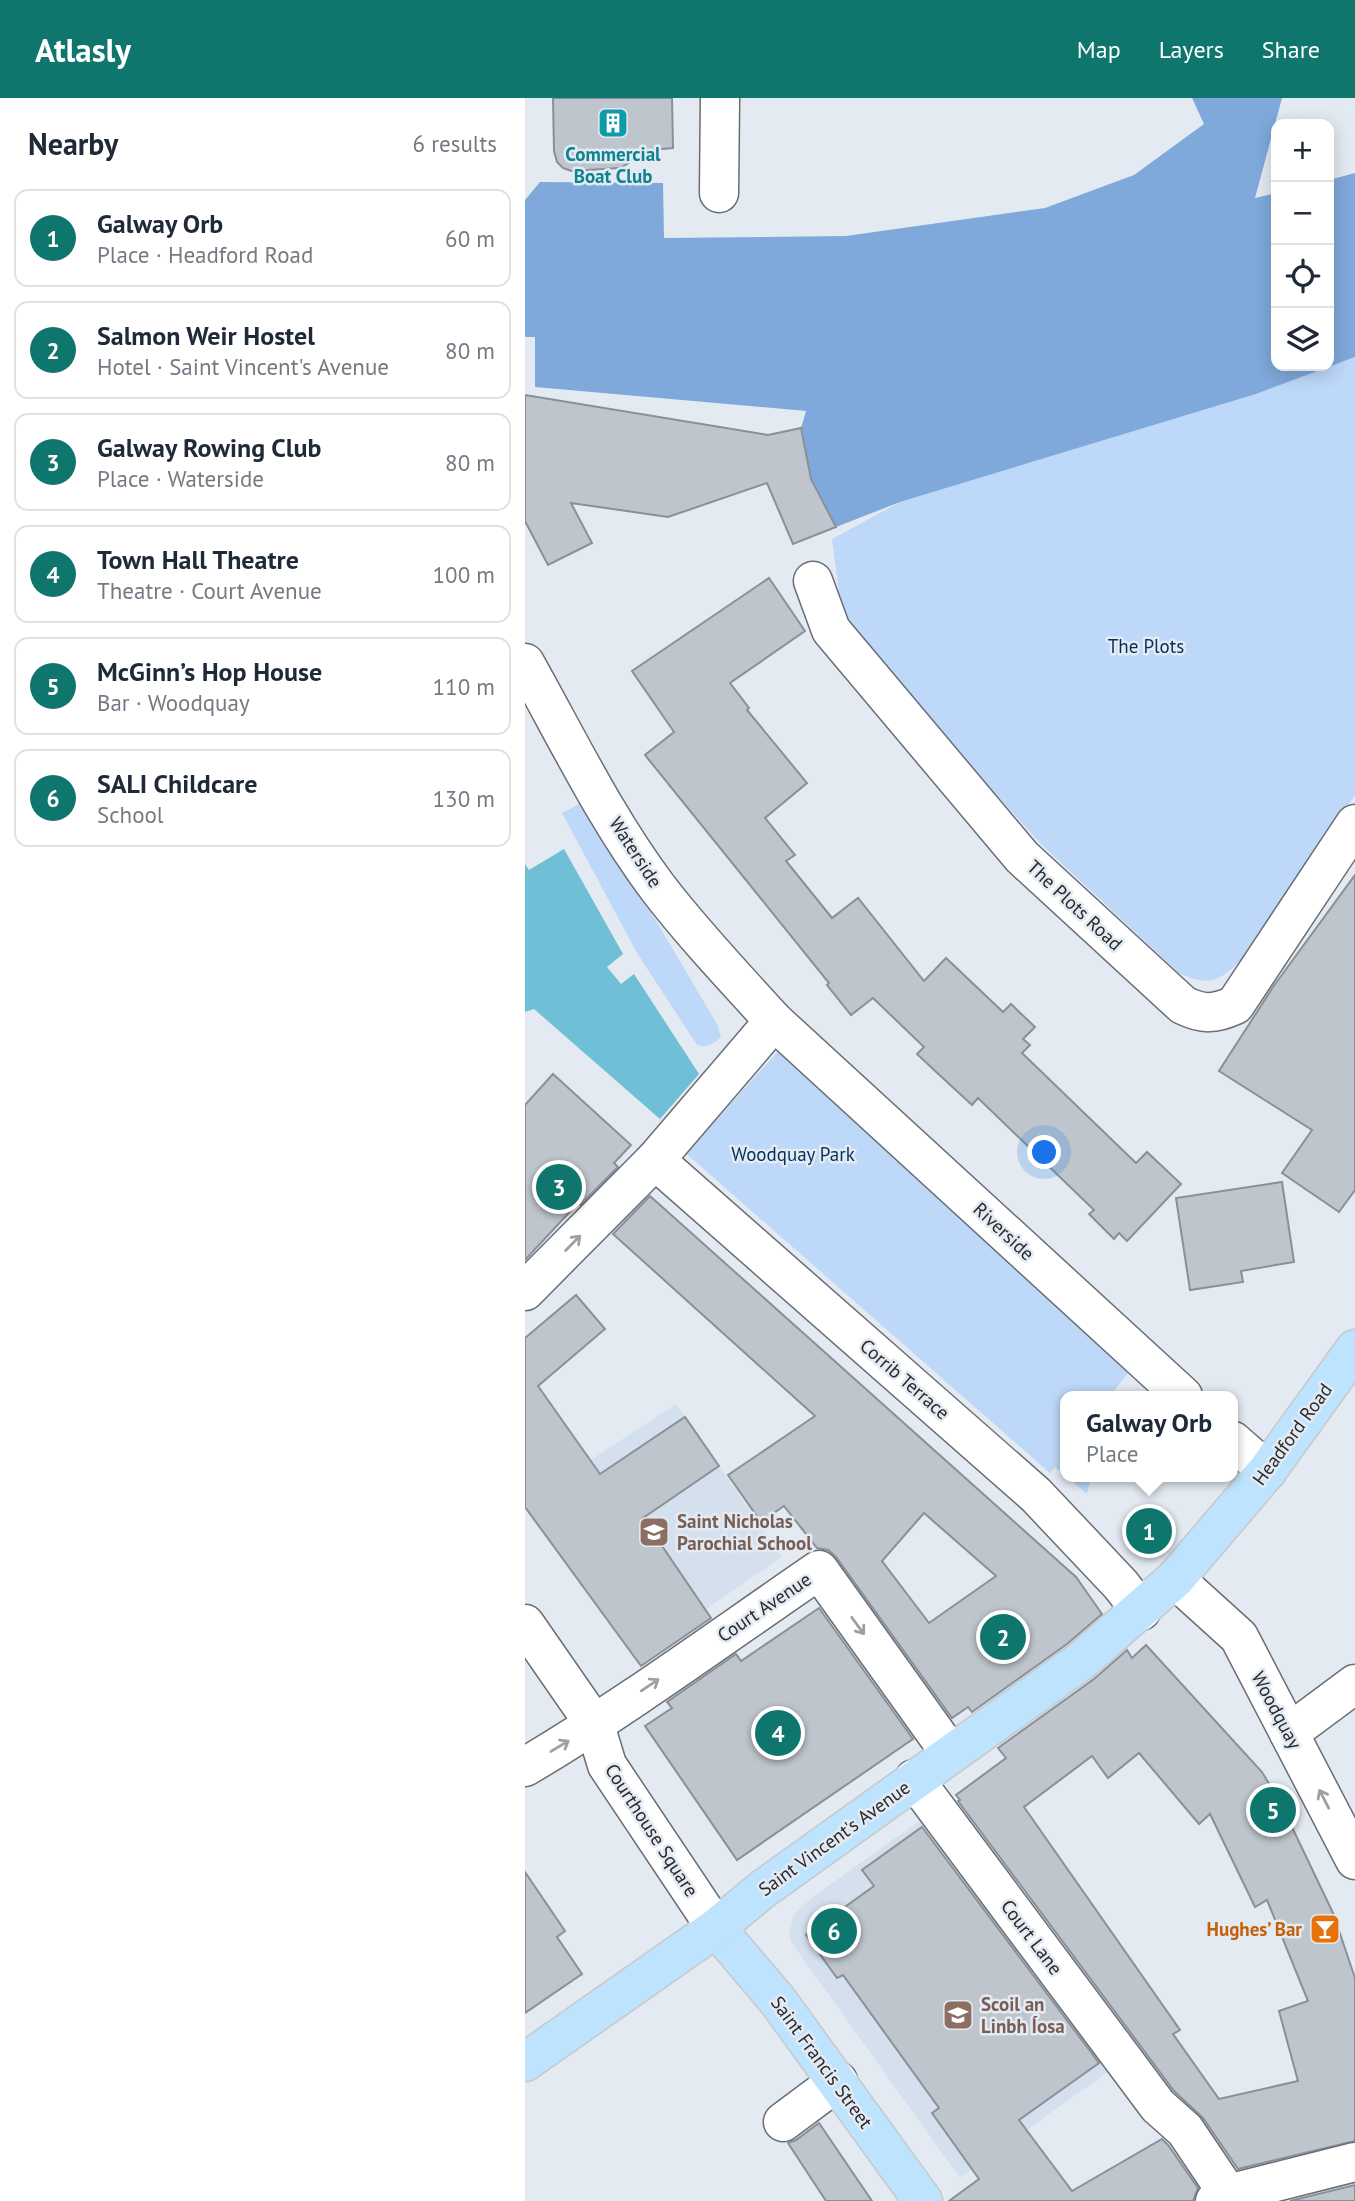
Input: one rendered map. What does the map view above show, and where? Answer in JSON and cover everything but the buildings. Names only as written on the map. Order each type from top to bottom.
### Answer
[{"type":"main road","name":"Headford Road","points":[[1141,1611],[1175,1579],[1267,1471],[1355,1349]]},
{"type":"main road","name":"Saint Vincent's Avenue","points":[[525,2062],[716,1928],[763,1889],[1081,1661],[1141,1611]]},
{"type":"main road","name":"Saint Francis Street","points":[[716,1928],[778,2001],[923,2201]]},
{"type":"street","points":[[719,193],[720,98]]},
{"type":"street","name":"The Plots Road","points":[[813,582],[831,630],[1022,857],[1183,1005],[1195,1011],[1207,1014],[1235,1005],[1355,824]]},
{"type":"street","name":"Waterside","points":[[525,663],[591,782],[658,887],[774,1021],[824,1066]]},
{"type":"street","points":[[525,1291],[655,1160],[774,1021]]},
{"type":"street","name":"Riverside","points":[[824,1066],[1178,1391]]},
{"type":"street","name":"Corrib Terrace","points":[[655,1160],[1036,1494],[1122,1586],[1141,1611]]},
{"type":"street","points":[[1238,1445],[1267,1471]]},
{"type":"street","name":"Court Avenue","points":[[595,1725],[819,1570],[950,1753]]},
{"type":"street","name":"Woodquay","points":[[1175,1579],[1239,1637],[1355,1860]]},
{"type":"street","points":[[525,1623],[595,1725],[525,1767]]},
{"type":"street","points":[[1289,1733],[1355,1684]]},
{"type":"street","name":"Courthouse Square","points":[[595,1725],[607,1765],[716,1928]]},
{"type":"street","name":"Court Lane","points":[[914,1779],[1158,2106],[1185,2130],[1221,2197]]},
{"type":"street","points":[[783,2122],[838,2081]]},
{"type":"street","points":[[1221,2197],[1355,2162]]},
{"type":"shaded area","points":[[1192,98],[1282,98],[1276,119],[1271,119],[1271,139],[1255,198],[1271,194],[1271,371],[1318,371],[1256,394],[900,502],[836,527],[811,479],[801,428],[806,411],[535,387],[535,337],[525,337],[525,200],[540,182],[663,183],[664,238],[846,236],[1045,208],[1134,175],[1204,124]]},
{"type":"shaded area","points":[[1355,173],[1355,357],[1334,365],[1334,179]]},
{"type":"shaded area","points":[[564,849],[623,954],[607,967],[621,984],[634,974],[699,1074],[660,1119],[534,1009],[525,1012],[525,864],[529,870]]},
{"type":"shaded area","name":"Saint Nicholas Parochial School","points":[[676,1404],[782,1557],[635,1658],[525,1507],[525,1503]]},
{"type":"shaded area","name":"Scoil an Linbh Íosa","points":[[925,1817],[1112,2069],[960,2178],[791,1942],[789,1934],[794,1914],[814,1896]]},
{"type":"green space","name":"The Plots","points":[[1355,357],[1355,795],[1244,957],[1215,979],[1207,981],[1190,978],[1179,973],[1044,847],[954,749],[858,633],[841,607],[832,539],[900,502],[1256,394],[1318,371],[1334,371],[1334,365]]},
{"type":"green space","points":[[583,802],[717,1024],[721,1037],[713,1043],[707,1046],[697,1045],[637,953],[562,813]]},
{"type":"green space","name":"Woodquay Park","points":[[780,1049],[962,1215],[1128,1373],[1114,1391],[1060,1391],[1060,1471],[1055,1467],[1050,1473],[681,1149],[689,1150]]},
{"type":"green space","points":[[1073,1482],[1090,1482],[1087,1494]]},
{"type":"place","name":"Commercial Boat Club","points":[[613,123]]},
{"type":"place","name":"Galway Rowing Club","points":[[559,1187]]},
{"type":"place","name":"Galway Orb","points":[[1149,1531]]},
{"type":"place","name":"Saint Nicholas Parochial School","points":[[654,1532]]},
{"type":"place","name":"Salmon Weir Hostel","points":[[1003,1637]]},
{"type":"place","name":"Town Hall Theatre","points":[[778,1733]]},
{"type":"place","name":"McGinn’s Hop House","points":[[1273,1810]]},
{"type":"place","name":"Hughes’ Bar","points":[[1325,1929]]},
{"type":"place","name":"SALI Childcare","points":[[834,1931]]},
{"type":"place","name":"Scoil an Linbh Íosa","points":[[958,2015]]}]
